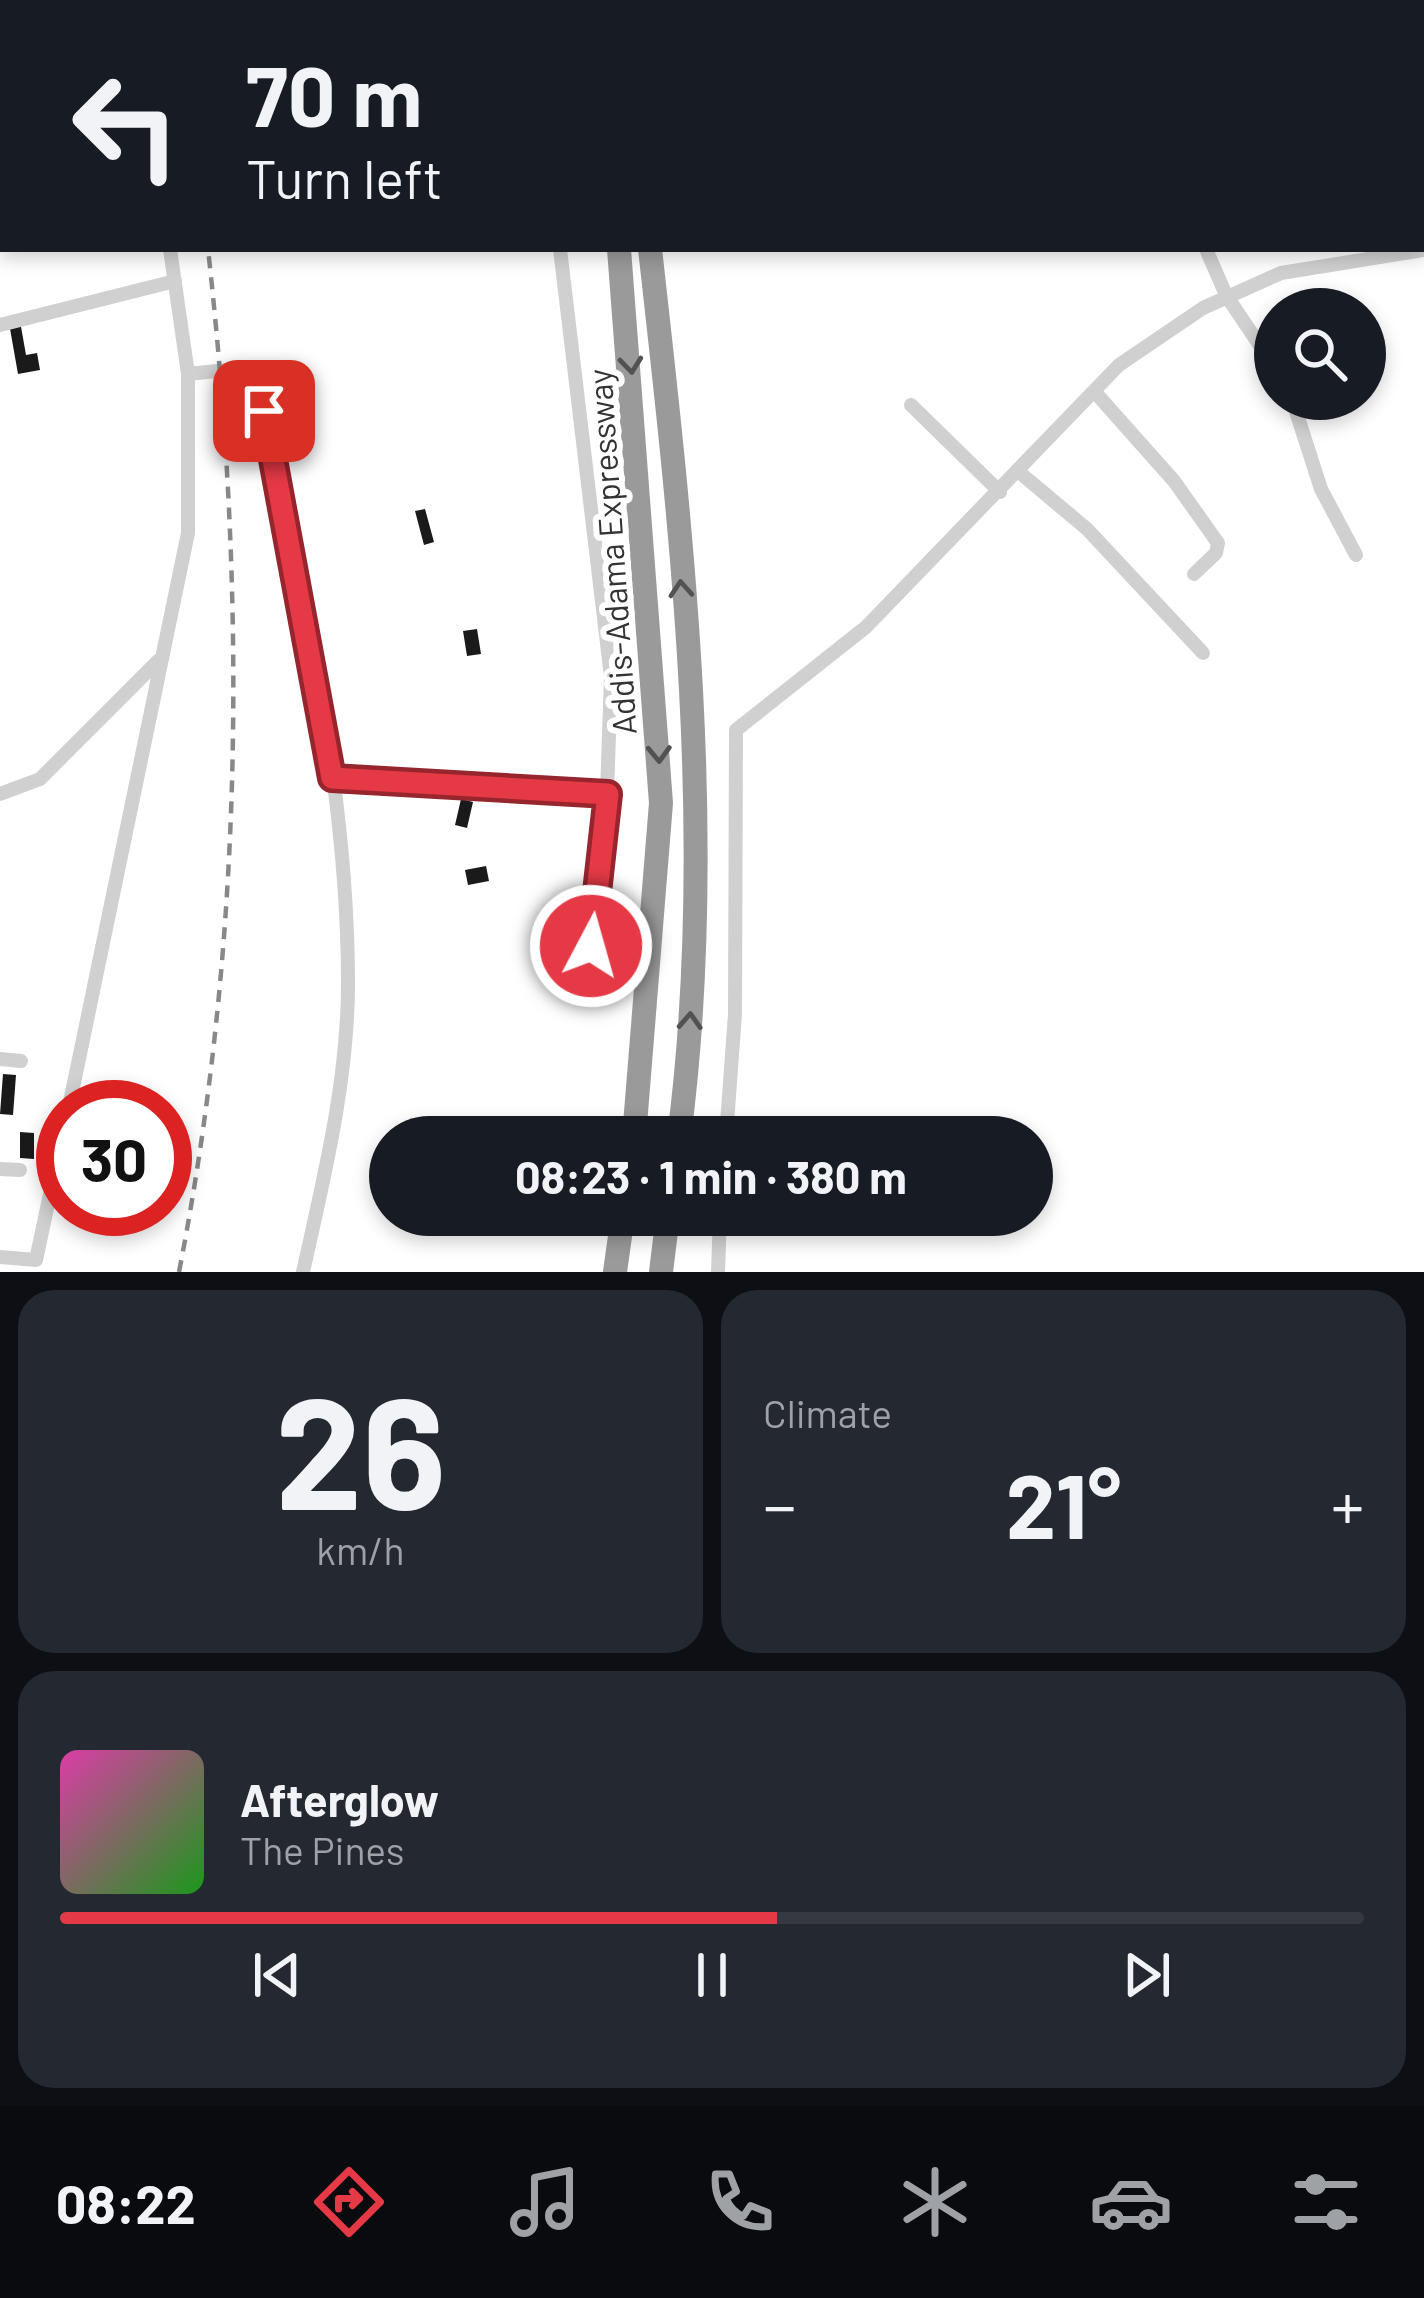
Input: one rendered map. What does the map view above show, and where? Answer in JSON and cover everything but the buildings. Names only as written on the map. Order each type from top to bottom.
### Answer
[{"type":"highway","name":"Addis-Adama Expressway","points":[[619,252],[661,802],[636,1116]]},
{"type":"highway","name":"Addis-Adama Expressway","points":[[650,252],[688,687],[696,918],[681,1116]]},
{"type":"highway","points":[[615,1272],[620,1236]]},
{"type":"highway","points":[[661,1272],[665,1236]]},
{"type":"street","points":[[75,1080],[133,819],[160,658],[188,533],[188,374],[170,252]]},
{"type":"street","points":[[560,252],[606,617],[608,794],[591,946]]},
{"type":"street","points":[[1207,252],[1226,296],[1254,337]]},
{"type":"street","points":[[728,1116],[735,1014],[736,730],[866,627],[1119,364],[1226,296],[1282,273],[1412,252]]},
{"type":"street","points":[[0,325],[175,281]]},
{"type":"street","points":[[188,374],[255,367],[309,634],[332,778],[344,872],[348,985],[342,1083],[303,1272]]},
{"type":"street","points":[[1094,391],[1174,482],[1218,542],[1216,553],[1194,574]]},
{"type":"street","points":[[910,405],[1000,492]]},
{"type":"street","points":[[1299,420],[1322,489],[1356,555]]},
{"type":"street","points":[[1018,472],[1088,529],[1203,653]]},
{"type":"street","points":[[0,794],[40,779],[160,658]]},
{"type":"street","points":[[332,778],[608,794]]},
{"type":"street","points":[[0,1059],[21,1060]]},
{"type":"street","points":[[0,1168],[20,1170]]},
{"type":"street","points":[[0,1257],[36,1260],[41,1236]]},
{"type":"street","points":[[718,1272],[719,1236]]},
{"type":"railway","points":[[179,1272],[217,1018],[233,762],[229,505],[208,252]]},
{"type":"route","points":[[264,411],[309,634],[332,778],[608,794],[591,946]]}]
